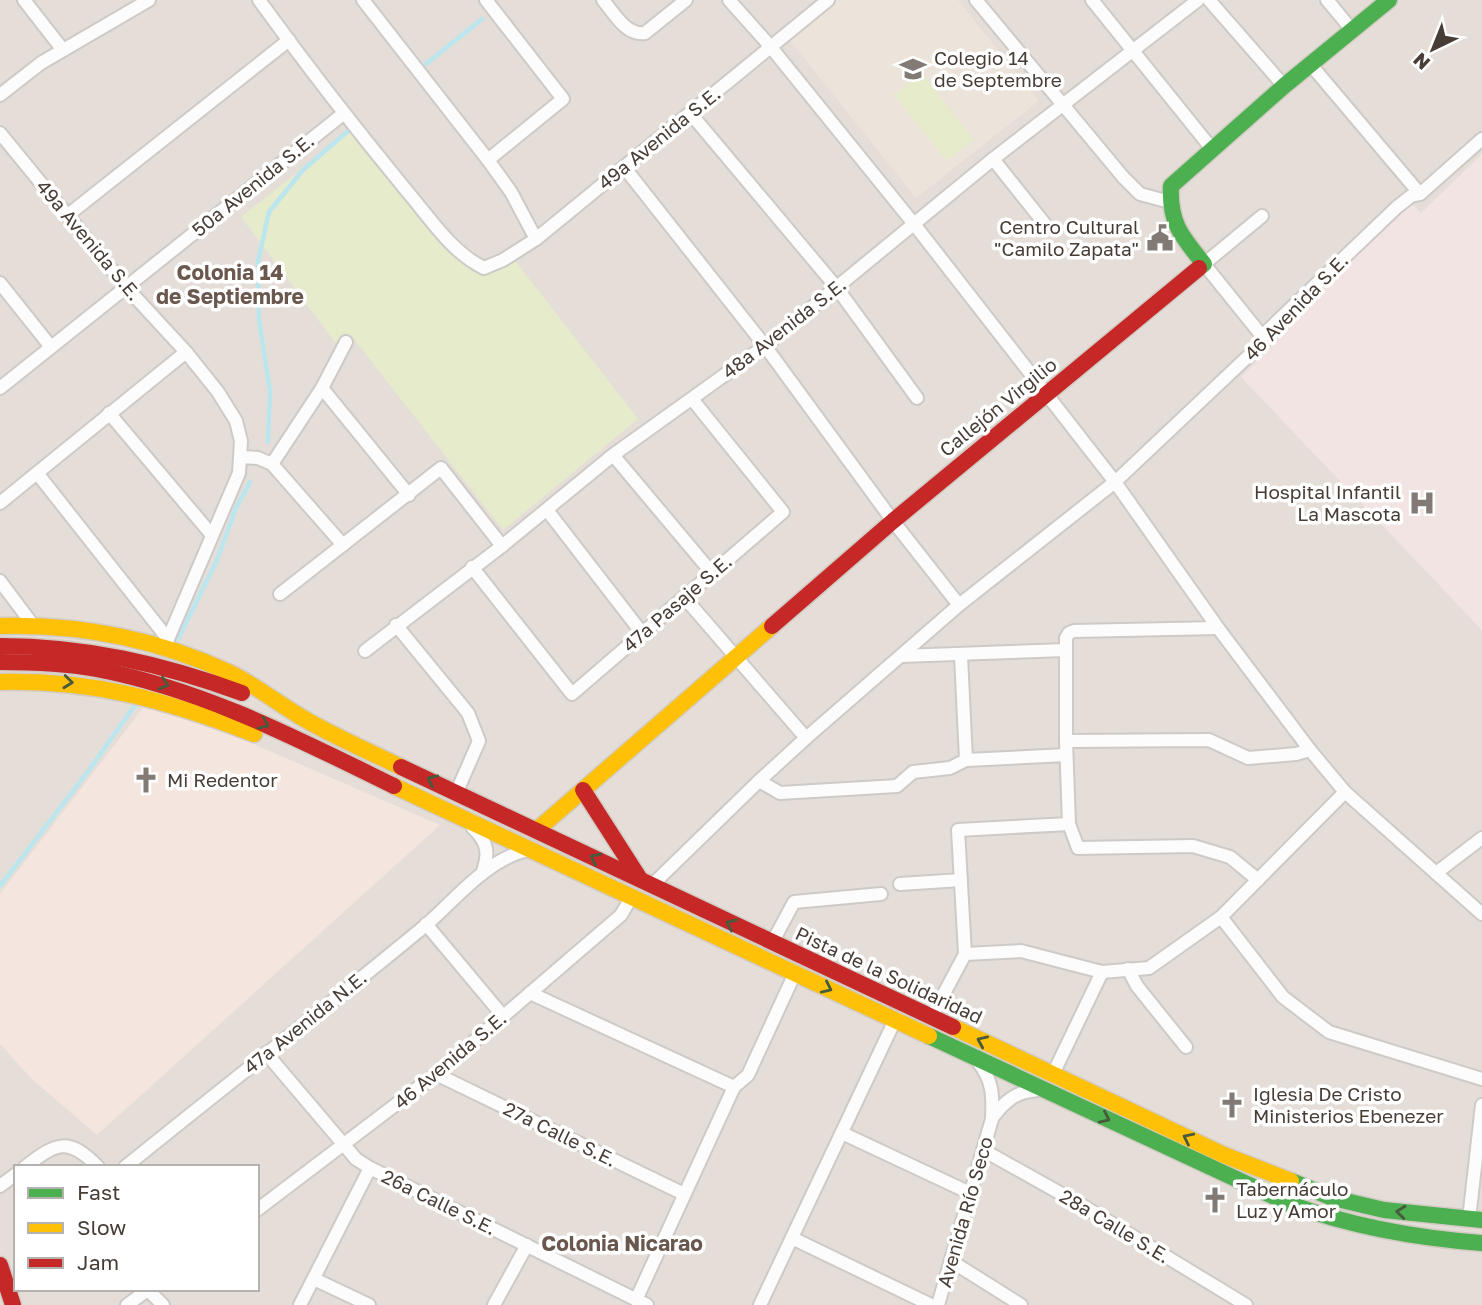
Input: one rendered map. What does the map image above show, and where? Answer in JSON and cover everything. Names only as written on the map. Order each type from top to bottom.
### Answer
[{"type":"main road","points":[[1204,264],[1173,224],[1171,186],[1284,86],[1389,0]]},
{"type":"main road","name":"Callejón Virgilio","points":[[538,829],[893,521],[1204,264]]},
{"type":"main road","name":"Pista de la Solidaridad","points":[[0,626],[33,625],[95,631],[165,643],[231,673],[296,715]]},
{"type":"main road","name":"Pista de la Solidaridad","points":[[0,646],[43,646],[97,651],[167,667],[208,680],[296,715],[1224,1155],[1333,1198],[1384,1210],[1476,1220]]},
{"type":"main road","name":"Pista de la Solidaridad","points":[[0,662],[35,662],[129,674],[202,697],[1290,1205],[1326,1218],[1395,1235],[1436,1241],[1482,1243]]},
{"type":"main road","name":"Pista de la Solidaridad","points":[[0,682],[61,681],[130,691],[189,709],[301,754],[352,766]]},
{"type":"main road","points":[[583,790],[646,883]]},
{"type":"main road","points":[[0,1265],[13,1305]]},
{"type":"street","points":[[24,0],[63,50]]},
{"type":"street","points":[[0,95],[63,50],[149,0]]},
{"type":"street","points":[[259,0],[343,114]]},
{"type":"street","points":[[363,0],[488,160],[511,192],[536,239]]},
{"type":"street","points":[[486,0],[563,99],[488,160]]},
{"type":"street","points":[[603,0],[629,31],[637,34],[645,33],[686,0]]},
{"type":"street","points":[[729,0],[770,46],[914,224],[1115,482],[1218,628],[1310,750],[1345,792],[1482,915]]},
{"type":"street","name":"49a Avenida S.E.","points":[[343,114],[457,250],[468,260],[484,268],[503,260],[536,239],[828,0]]},
{"type":"street","points":[[976,0],[1123,177],[1140,194],[1170,202]]},
{"type":"street","points":[[1092,0],[1212,149]]},
{"type":"street","name":"48a Avenida S.E.","points":[[365,651],[502,546],[613,455],[765,346],[993,159],[1198,0]]},
{"type":"street","points":[[1209,0],[1284,86]]},
{"type":"street","points":[[1327,0],[1352,30]]},
{"type":"street","points":[[68,215],[289,40]]},
{"type":"street","points":[[1311,65],[1420,194]]},
{"type":"street","name":"50a Avenida S.E.","points":[[0,388],[343,114]]},
{"type":"street","points":[[691,114],[837,288],[917,398]]},
{"type":"street","name":"49a Avenida S.E.","points":[[0,133],[126,287],[186,352],[218,392],[236,421],[241,441],[239,473],[165,643]]},
{"type":"street","name":"46 Avenida S.E.","points":[[646,883],[806,738],[959,605],[1115,482],[1259,346],[1262,336],[1397,207],[1410,195],[1420,194],[1482,139]]},
{"type":"street","points":[[993,159],[1044,223]]},
{"type":"street","points":[[624,167],[765,346],[893,521],[959,605]]},
{"type":"street","points":[[1262,216],[1204,264],[1262,336]]},
{"type":"street","points":[[0,282],[51,347]]},
{"type":"street","points":[[272,464],[322,388],[346,342]]},
{"type":"street","points":[[0,503],[186,352]]},
{"type":"street","points":[[322,388],[409,495]]},
{"type":"street","name":"47a Pasaje S.E.","points":[[472,567],[572,694],[783,512],[692,399]]},
{"type":"street","points":[[109,413],[211,534]]},
{"type":"street","points":[[613,455],[712,573]]},
{"type":"street","points":[[241,457],[258,458],[272,464],[343,545]]},
{"type":"street","points":[[280,594],[441,468],[502,546]]},
{"type":"street","points":[[37,474],[165,643]]},
{"type":"street","points":[[547,510],[642,633]]},
{"type":"street","points":[[0,581],[33,625]]},
{"type":"street","points":[[684,597],[806,738]]},
{"type":"street","points":[[396,625],[468,713],[479,741],[457,792]]},
{"type":"street","points":[[1218,628],[1074,631],[1069,634],[1066,638],[1069,824],[1078,848],[1193,846],[1230,857],[1258,880]]},
{"type":"street","points":[[901,656],[961,656],[1066,650]]},
{"type":"street","points":[[961,656],[966,760]]},
{"type":"street","points":[[1066,741],[1209,740],[1248,758],[1296,754],[1310,750]]},
{"type":"street","points":[[759,781],[780,793],[897,786],[913,772],[950,768],[966,760],[1066,755]]},
{"type":"street","points":[[965,954],[1021,951],[1102,972],[1149,968],[1221,916],[1345,792]]},
{"type":"street","points":[[462,818],[485,842],[488,850],[482,874]]},
{"type":"street","points":[[931,1018],[965,954],[958,830],[1069,824]]},
{"type":"street","points":[[1436,873],[1482,838]]},
{"type":"street","name":"47a Avenida N.E.","points":[[127,1165],[426,924],[482,874],[510,855],[528,850]]},
{"type":"street","points":[[900,884],[961,880]]},
{"type":"street","points":[[772,943],[794,902],[881,894]]},
{"type":"street","name":"46 Avenida S.E.","points":[[259,1209],[436,1074],[621,915],[631,898]]},
{"type":"street","points":[[1221,916],[1283,997],[1329,1032],[1482,1079]]},
{"type":"street","points":[[426,924],[503,1016]]},
{"type":"street","points":[[1128,969],[1137,986],[1186,1048]]},
{"type":"street","points":[[1053,1074],[1102,972]]},
{"type":"street","points":[[641,1303],[684,1194],[734,1087],[748,1075],[795,973]]},
{"type":"street","points":[[530,993],[734,1087]]},
{"type":"street","points":[[760,1305],[895,1020]]},
{"type":"street","name":"26a Calle S.E.","points":[[266,1053],[356,1159],[641,1303]]},
{"type":"street","name":"Avenida Río Seco","points":[[938,1305],[992,1119],[990,1081],[987,1072],[974,1058]]},
{"type":"street","name":"27a Calle S.E.","points":[[436,1074],[684,1194]]},
{"type":"street","name":"Avenida Río Seco","points":[[992,1119],[1010,1097],[1030,1090],[1043,1090]]},
{"type":"street","points":[[1476,1220],[1482,1105]]},
{"type":"street","points":[[842,1133],[970,1193]]},
{"type":"street","points":[[28,1165],[57,1145],[68,1145],[84,1153],[95,1165]]},
{"type":"street","name":"28a Calle S.E.","points":[[983,1150],[1083,1206],[1246,1305]]},
{"type":"street","points":[[300,1305],[370,1168]]},
{"type":"street","points":[[792,1238],[930,1305]]},
{"type":"street","points":[[494,1305],[527,1245]]},
{"type":"street","points":[[951,1261],[1021,1305]]},
{"type":"street","points":[[314,1279],[369,1305]]},
{"type":"street","points":[[127,1305],[146,1291]]},
{"type":"street","points":[[151,1291],[163,1305]]},
{"type":"street","points":[[1217,1305],[1224,1293]]},
{"type":"shaded area","points":[[0,0],[1482,0],[1482,1305],[0,1305]]},
{"type":"shaded area","name":"Colegio 14 de Septembre","points":[[835,0],[958,0],[1039,101],[916,198],[788,38]]},
{"type":"shaded area","name":"Hospital Infantil La Mascota","points":[[1482,154],[1482,630],[1241,377],[1272,347],[1267,333],[1408,200],[1421,213]]},
{"type":"shaded area","points":[[150,699],[440,825],[97,1135],[32,1079],[0,1044],[0,894]]},
{"type":"green space","points":[[922,73],[974,140],[947,161],[894,95]]},
{"type":"green space","points":[[358,125],[456,244],[492,268],[516,262],[638,419],[503,530],[351,335],[339,343],[334,341],[241,217]]},
{"type":"waterway","points":[[426,64],[482,19]]},
{"type":"waterway","points":[[268,442],[270,391],[259,320],[258,261],[269,212],[303,170],[348,131]]},
{"type":"waterway","points":[[178,639],[217,560],[236,508],[250,482]]},
{"type":"waterway","points":[[0,886],[138,701]]},
{"type":"traffic: fast","points":[[1199,268],[1204,264],[1178,229],[1172,210],[1171,186],[1284,86],[1389,0]]},
{"type":"traffic: fast","points":[[929,1036],[1290,1204],[1385,1230],[1482,1243]]},
{"type":"traffic: fast","points":[[1291,1181],[1333,1198],[1384,1210],[1482,1220]]},
{"type":"traffic: slow","points":[[0,626],[88,631],[145,642],[201,660],[238,677],[313,724],[401,767]]},
{"type":"traffic: slow","points":[[538,829],[772,626]]},
{"type":"traffic: slow","points":[[0,682],[67,684],[130,694],[191,711],[254,734]]},
{"type":"traffic: slow","points":[[394,786],[929,1036]]},
{"type":"traffic: slow","points":[[953,1027],[1224,1155],[1291,1181]]},
{"type":"traffic: jam","points":[[772,626],[893,521],[1199,268]]},
{"type":"traffic: jam","points":[[0,646],[93,653],[183,673],[242,693]]},
{"type":"traffic: jam","points":[[0,662],[84,667],[174,689],[249,717],[394,786]]},
{"type":"traffic: jam","points":[[401,767],[953,1027]]},
{"type":"traffic: jam","points":[[583,790],[640,879]]},
{"type":"traffic: jam","points":[[0,1265],[13,1305]]},
{"type":"place","name":"Colegio 14 de Septembre","points":[[913,69]]},
{"type":"place","name":"Centro Cultural \"Camilo Zapata\"","points":[[1160,238]]},
{"type":"place","name":"Hospital Infantil La Mascota","points":[[1422,503]]},
{"type":"place","name":"Mi Redentor","points":[[146,780]]},
{"type":"place","name":"Iglesia De Cristo Ministerios Ebenezer","points":[[1232,1105]]},
{"type":"place","name":"Tabernáculo Luz y Amor","points":[[1215,1200]]},
{"type":"district","name":"Colonia 14 de Septiembre","points":[[230,285]]},
{"type":"district","name":"Colonia Nicarao","points":[[622,1244]]}]
